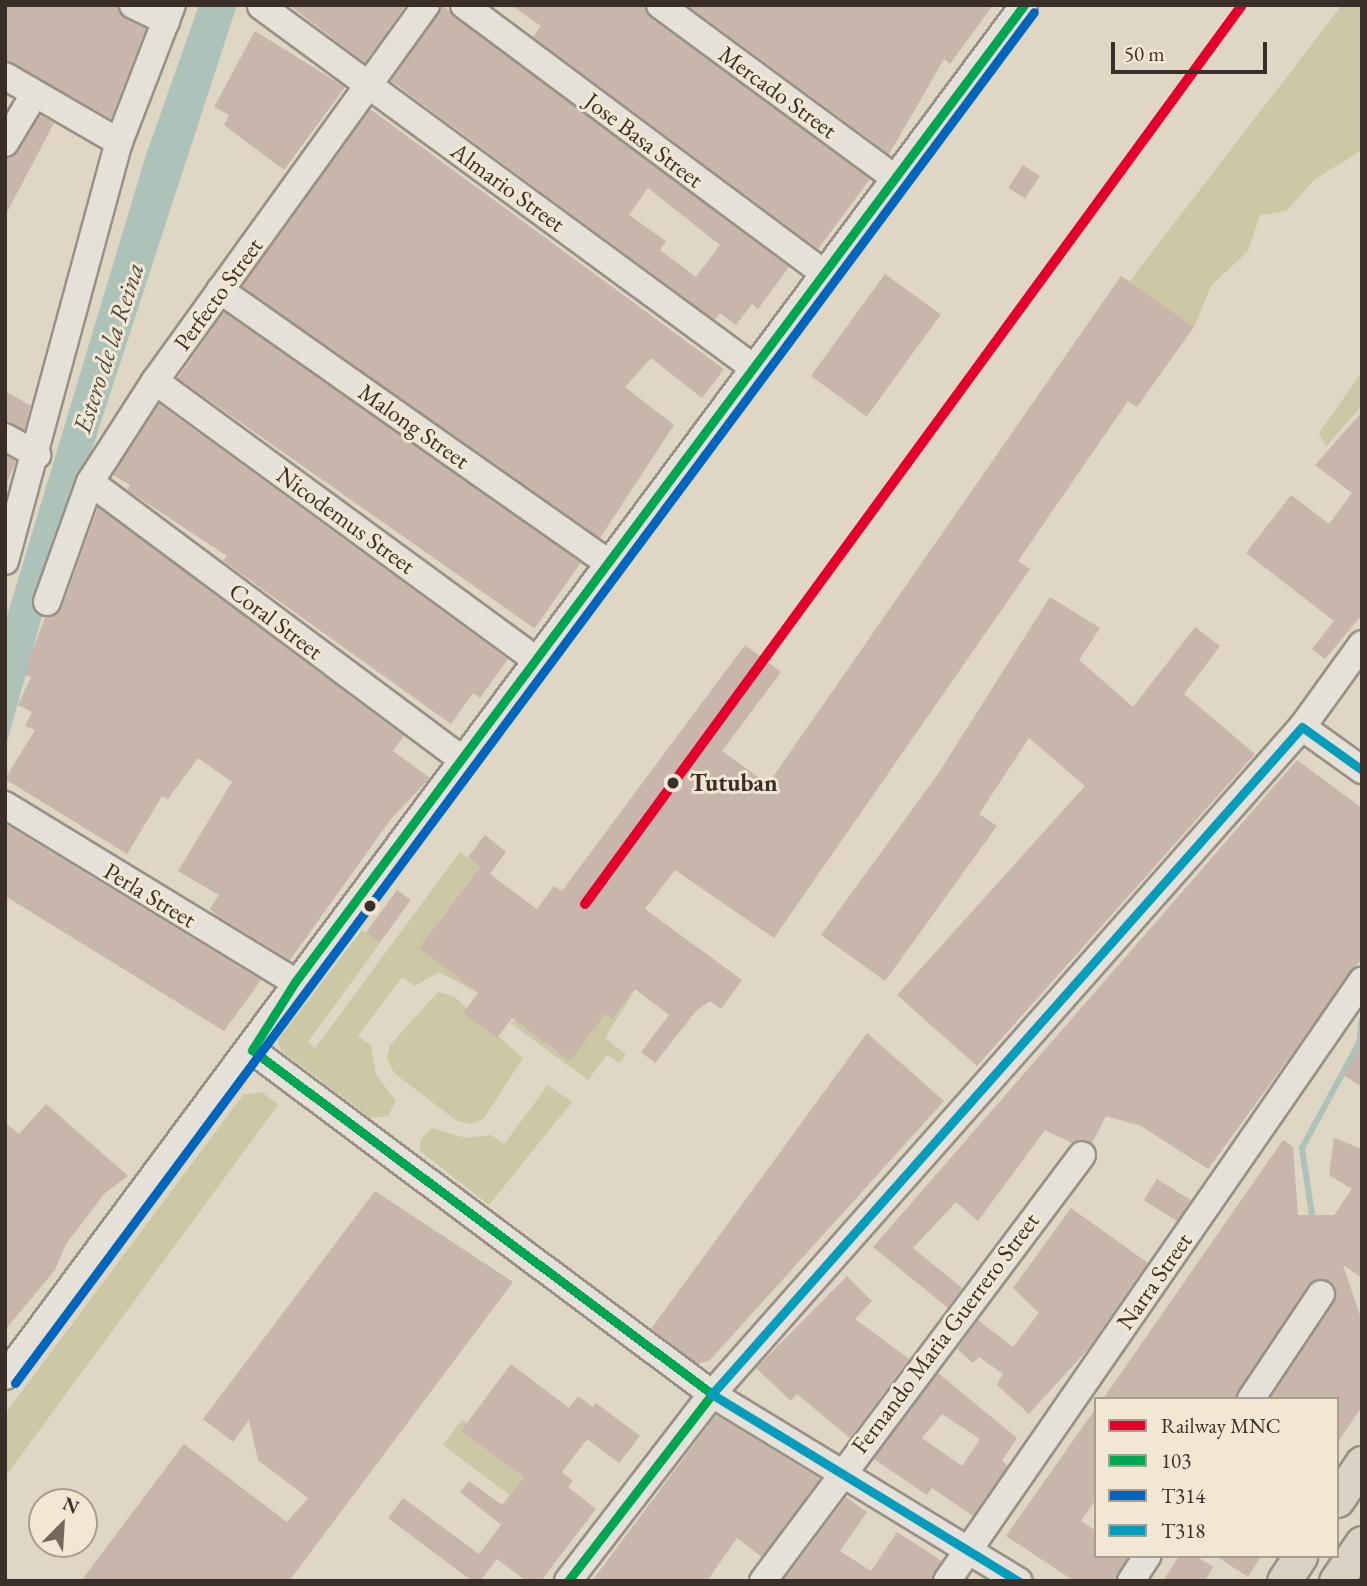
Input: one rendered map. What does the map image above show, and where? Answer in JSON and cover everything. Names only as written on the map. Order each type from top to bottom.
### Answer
[{"type":"main road","points":[[1339,1497],[1362,1463]]},
{"type":"main road","points":[[1336,1581],[1362,1543]]},
{"type":"main road","points":[[1284,1581],[1299,1558]]},
{"type":"street","points":[[5,561],[37,456],[119,142],[169,13],[133,5]]},
{"type":"street","name":"Perfecto Street","points":[[47,602],[89,482],[155,380],[426,5]]},
{"type":"street","name":"Jose Basa Street","points":[[464,5],[825,274]]},
{"type":"street","name":"Mercado Street","points":[[660,5],[896,179]]},
{"type":"street","points":[[5,1376],[252,1050],[295,982],[1024,5]]},
{"type":"street","name":"Almario Street","points":[[261,6],[754,368]]},
{"type":"street","points":[[5,76],[119,142]]},
{"type":"street","points":[[5,143],[34,94]]},
{"type":"street","name":"Malong Street","points":[[220,290],[608,563]]},
{"type":"street","name":"Nicodemus Street","points":[[155,380],[536,660]]},
{"type":"street","points":[[5,437],[37,456]]},
{"type":"street","name":"Coral Street","points":[[89,482],[462,759]]},
{"type":"street","points":[[568,1581],[712,1394],[1302,727],[1362,644]]},
{"type":"street","points":[[1302,727],[1362,770]]},
{"type":"street","name":"Perla Street","points":[[5,805],[295,982]]},
{"type":"street","name":"Narra Street","points":[[947,1581],[1362,981]]},
{"type":"street","points":[[252,1050],[712,1394],[1018,1581]]},
{"type":"street","name":"Fernando Maria Guerrero Street","points":[[763,1581],[839,1472],[1082,1155]]},
{"type":"street","points":[[1252,1397],[1321,1294]]},
{"type":"street","points":[[1131,1581],[1146,1558]]},
{"type":"shaded area","points":[[1342,5],[1362,5],[1362,150],[1315,179],[1286,211],[1260,215],[1248,251],[1211,286],[1194,327],[1129,282]]},
{"type":"shaded area","points":[[1362,372],[1362,405],[1326,447],[1319,433]]},
{"type":"shaded area","points":[[460,852],[480,867],[419,948],[478,993],[439,972],[415,986],[402,977],[358,1036],[371,1046],[376,1075],[396,1101],[388,1116],[371,1118],[281,1051],[278,1040],[362,930],[380,943],[308,1042],[315,1048]]},
{"type":"shaded area","points":[[638,985],[605,1038],[626,1055],[619,1063],[607,1055],[588,1080],[509,1022],[605,1014],[612,1019]]},
{"type":"shaded area","points":[[438,992],[453,996],[523,1058],[484,1118],[472,1124],[457,1121],[394,1073],[387,1058],[390,1045]]},
{"type":"shaded area","points":[[548,1085],[572,1102],[489,1205],[420,1151],[420,1140],[432,1128],[466,1138],[491,1135],[504,1144]]},
{"type":"shaded area","points":[[262,1092],[278,1105],[5,1477],[5,1414],[243,1095]]},
{"type":"shaded area","points":[[462,1419],[467,1423],[461,1431],[584,1524],[571,1541],[443,1445]]},
{"type":"water","name":"Estero de la Reina","points":[[199,5],[237,5],[70,517],[5,749],[5,623],[146,155]]},
{"type":"building","points":[[5,5],[117,5],[126,19],[146,29],[111,119],[5,60]]},
{"type":"building","points":[[289,5],[406,5],[365,63]]},
{"type":"building","points":[[442,5],[789,267],[758,309],[752,304],[736,325],[720,313],[715,320],[391,81]],"holes":[[[648,188],[720,245],[696,277],[660,250],[666,241],[629,215]]]},
{"type":"building","points":[[511,5],[645,5],[651,18],[870,179],[818,249],[533,37],[541,26]]},
{"type":"building","points":[[687,5],[993,5],[950,64],[944,59],[889,154]]},
{"type":"building","points":[[255,31],[345,87],[284,170],[224,125],[229,115],[214,107]]},
{"type":"building","points":[[370,109],[724,369],[702,398],[651,358],[625,387],[674,425],[600,538],[242,287]]},
{"type":"building","points":[[40,115],[54,123],[5,216],[5,159],[18,152]]},
{"type":"building","points":[[1023,165],[1040,176],[1025,199],[1008,188]]},
{"type":"building","points":[[885,274],[941,315],[867,416],[811,376]]},
{"type":"building","points":[[1121,276],[1194,327],[1137,407],[1128,401],[1018,561],[1030,569],[774,938],[675,870],[645,909],[742,980],[721,1009],[710,1001],[696,1011],[655,1063],[641,1052],[669,1015],[635,989],[612,1019],[605,1014],[570,1061],[512,1018],[497,1038],[463,1013],[478,993],[419,948],[480,867],[484,870],[468,857],[485,835],[506,852],[490,874],[537,909],[554,886],[562,891],[745,645],[781,672],[722,751],[768,784]]},
{"type":"building","points":[[224,312],[581,562],[535,628],[178,378]]},
{"type":"building","points":[[5,391],[31,406],[24,430],[5,421]]},
{"type":"building","points":[[159,404],[508,659],[480,698],[473,693],[451,724],[223,561],[227,556],[127,490],[130,485],[113,475]]},
{"type":"building","points":[[1362,412],[1362,615],[1325,659],[1312,649],[1334,621],[1246,553],[1291,495],[1329,524],[1352,493],[1315,465]]},
{"type":"building","points":[[5,455],[16,461],[5,487]]},
{"type":"building","points":[[98,507],[404,736],[393,751],[430,778],[391,819],[290,960],[219,917],[210,909],[219,895],[178,871],[232,782],[198,758],[168,799],[162,796],[127,854],[5,779],[35,730],[25,726],[32,712],[18,705],[31,677],[25,675],[31,655],[45,617],[62,607]]},
{"type":"building","points":[[1050,597],[1100,628],[1079,660],[1133,707],[1195,627],[1220,646],[1184,694],[1255,754],[977,1066],[897,995],[1085,786],[1029,738],[979,814],[997,826],[885,981],[821,935],[938,774]]},
{"type":"building","points":[[1297,760],[1362,808],[1362,958],[1208,1169],[1141,1126],[1106,1116],[1092,1143],[1072,1143],[1045,1130],[978,1221],[956,1202],[913,1248],[962,1288],[948,1308],[873,1247]]},
{"type":"building","points":[[5,824],[261,980],[224,1031],[5,896]]},
{"type":"building","points":[[397,890],[411,900],[380,943],[366,933]]},
{"type":"building","points":[[867,1033],[944,1101],[710,1360],[698,1364],[651,1329]]},
{"type":"building","points":[[1362,1045],[1362,1087],[1343,1075]]},
{"type":"building","points":[[46,1104],[128,1176],[105,1193],[66,1244],[55,1270],[5,1330],[5,1123],[19,1134]]},
{"type":"building","points":[[1334,1138],[1362,1149],[1362,1278],[1343,1265],[1362,1321],[1362,1407],[1339,1440],[1339,1397],[1271,1397],[1334,1302],[1335,1286],[1323,1278],[1308,1285],[1236,1397],[1104,1397],[1283,1140],[1293,1147],[1298,1215],[1334,1215],[1352,1189],[1329,1175]]},
{"type":"building","points":[[1157,1179],[1191,1200],[1178,1221],[1144,1200]]},
{"type":"building","points":[[375,1191],[513,1282],[289,1581],[81,1581],[184,1444],[287,1522],[308,1498],[258,1460],[249,1420],[233,1442],[203,1419]]},
{"type":"building","points":[[1071,1208],[1148,1263],[1088,1349],[1029,1414],[997,1385],[1003,1374],[979,1357],[973,1363],[957,1349],[978,1320],[1013,1347],[1039,1313],[1013,1288]]},
{"type":"building","points":[[847,1276],[872,1301],[855,1319],[909,1359],[850,1438],[797,1394],[791,1401],[756,1368]]},
{"type":"building","points":[[511,1364],[569,1408],[578,1396],[593,1407],[596,1403],[640,1436],[619,1463],[587,1439],[562,1472],[573,1481],[568,1487],[596,1509],[541,1581],[526,1581],[497,1559],[480,1581],[472,1581],[388,1518],[403,1498],[479,1554],[501,1525],[460,1492],[469,1481],[502,1505],[524,1478],[461,1431]]},
{"type":"building","points":[[938,1373],[1017,1438],[1002,1461],[1008,1466],[973,1516],[932,1488],[927,1495],[874,1459]],"holes":[[[942,1414],[980,1439],[962,1466],[922,1438]]]},
{"type":"building","points":[[1094,1411],[1094,1502],[1081,1521],[1094,1530],[1094,1558],[1127,1558],[1115,1581],[1074,1581],[1006,1536]]},
{"type":"building","points":[[716,1415],[820,1479],[762,1557],[737,1538],[707,1581],[592,1581]]},
{"type":"building","points":[[846,1497],[867,1512],[840,1551],[871,1571],[897,1532],[942,1561],[931,1581],[783,1581]]},
{"type":"building","points":[[1178,1558],[1199,1558],[1213,1567],[1205,1581],[1163,1581]]},
{"type":"building","points":[[1219,1558],[1260,1558],[1248,1577]]},
{"type":"waterway","points":[[1313,1222],[1302,1148],[1359,1043],[1362,1020]]},
{"type":"rail line","name":"MNC","points":[[585,904],[1242,5]]},
{"type":"transit line","name":"103","points":[[568,1581],[712,1394],[252,1050],[295,982],[1024,5]]},
{"type":"transit line","name":"T314","points":[[15,1383],[1034,12]]},
{"type":"transit line","name":"T318","points":[[1018,1581],[712,1394],[1302,727],[1362,770]]},
{"type":"place","name":"Tutuban","points":[[673,783]]}]
